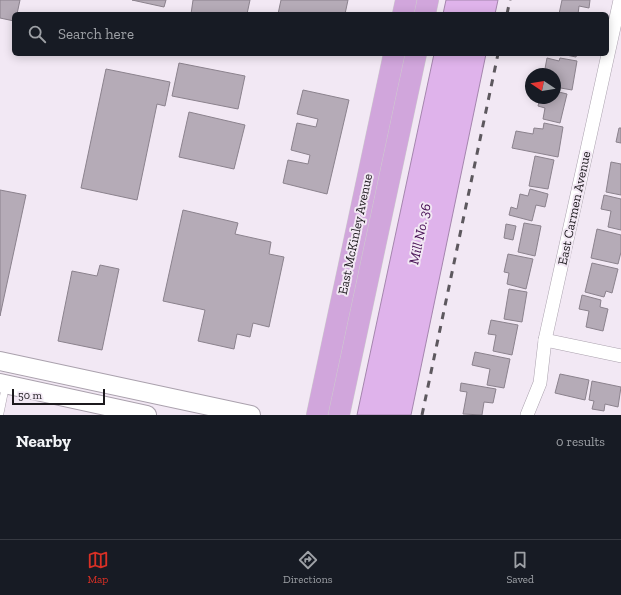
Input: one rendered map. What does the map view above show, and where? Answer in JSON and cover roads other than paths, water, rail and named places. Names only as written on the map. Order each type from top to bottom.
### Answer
[{"type":"main road","points":[[403,12],[406,0]]},
{"type":"main road","points":[[415,12],[418,0]]},
{"type":"main road","points":[[425,12],[428,0]]},
{"type":"main road","name":"East McKinley Avenue","points":[[317,415],[394,56]]},
{"type":"main road","points":[[403,117],[407,56]]},
{"type":"main road","name":"East McKinley Avenue","points":[[339,415],[416,56]]},
{"type":"main road","points":[[0,361],[250,415]]},
{"type":"main road","points":[[3,384],[147,415]]},
{"type":"street","name":"East Carmen Avenue","points":[[609,50],[620,0]]},
{"type":"street","name":"East Carmen Avenue","points":[[527,415],[540,383],[545,340],[608,56]]},
{"type":"street","points":[[545,340],[621,356]]},
{"type":"lane","points":[[0,413],[3,384]]},
{"type":"water","points":[[446,0],[498,0],[495,12],[443,12]]},
{"type":"water","name":"Mill No. 36","points":[[434,56],[486,56],[411,415],[357,415]]},
{"type":"railway","points":[[507,12],[510,0]]},
{"type":"railway","points":[[422,415],[498,56]]}]
